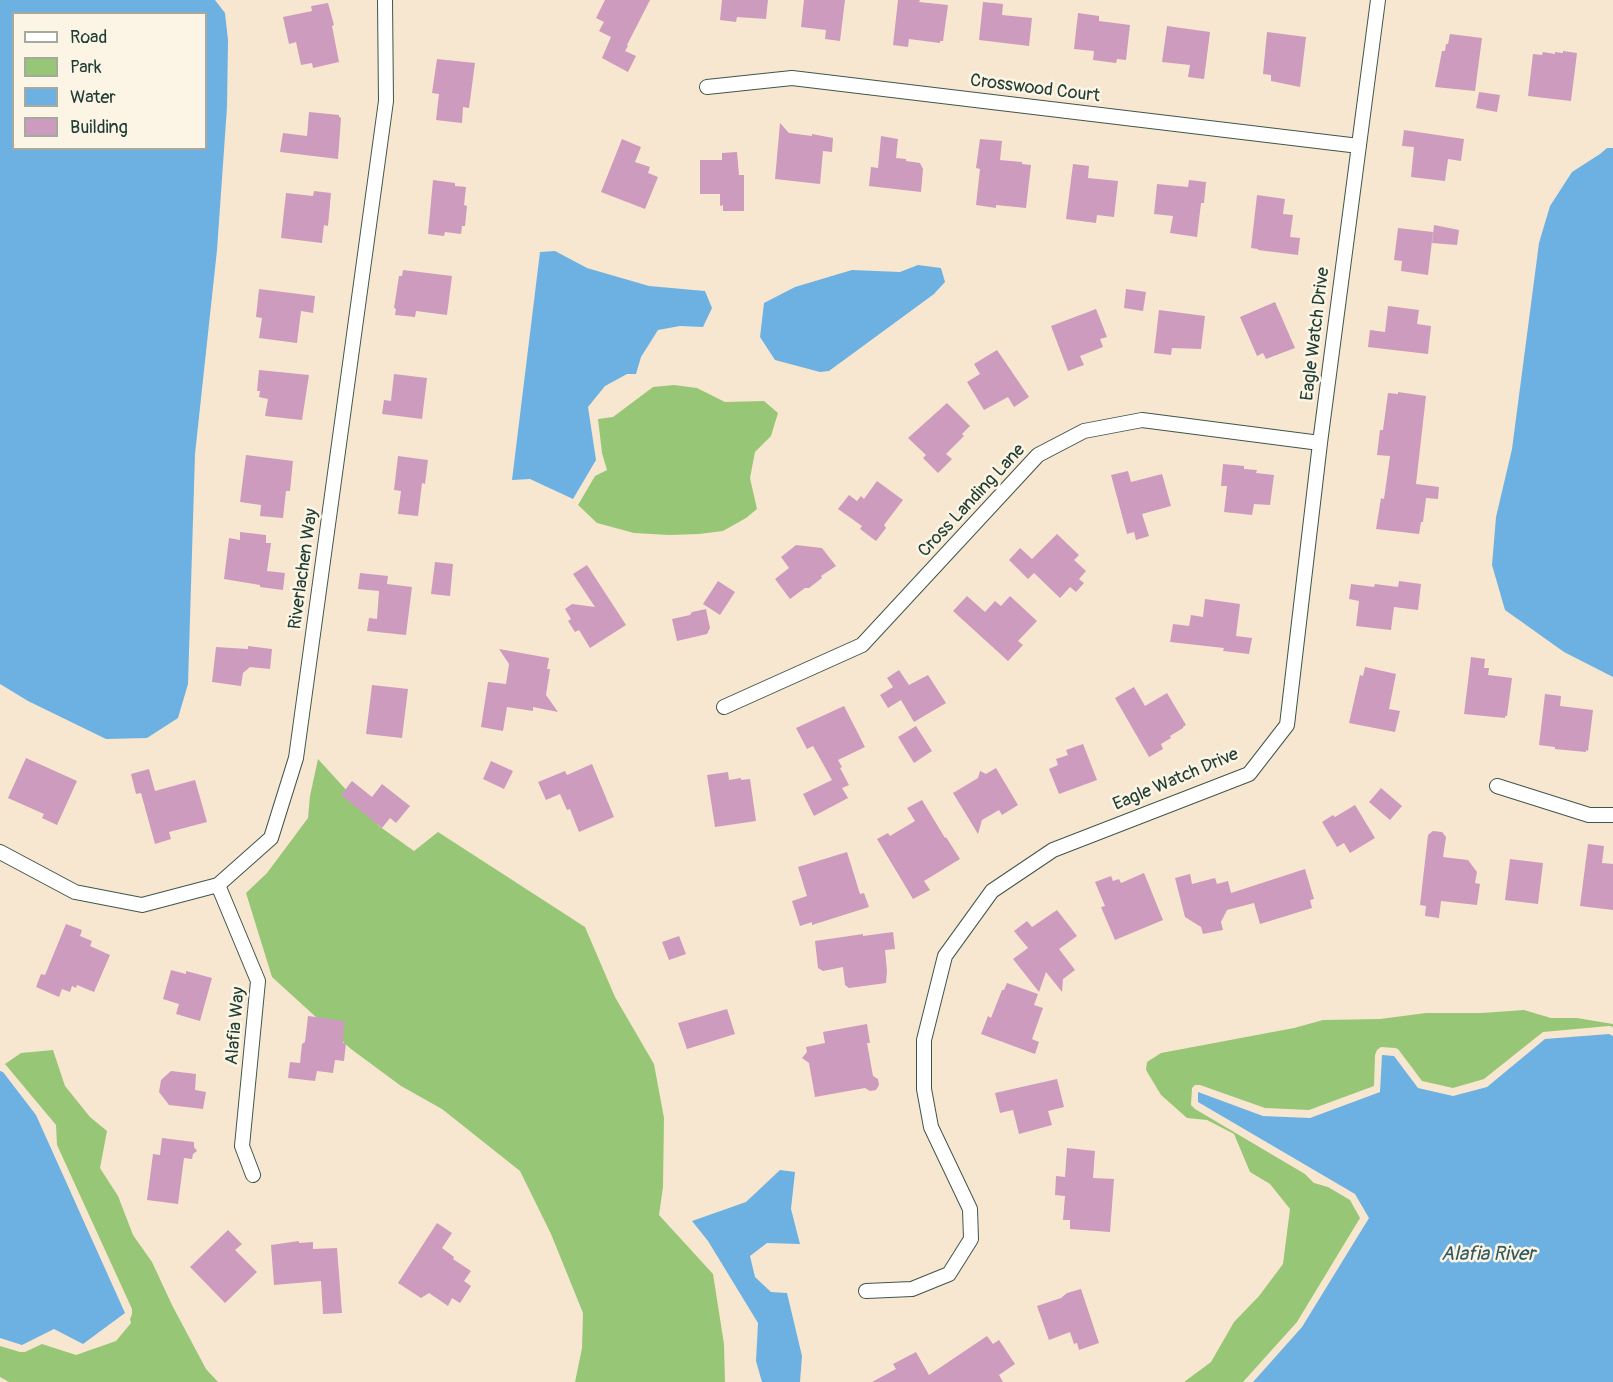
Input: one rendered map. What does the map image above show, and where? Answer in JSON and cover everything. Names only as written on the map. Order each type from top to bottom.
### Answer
[{"type":"street","name":"Riverlachen Way","points":[[0,852],[75,892],[142,905],[218,885],[272,838],[296,758],[386,101],[385,0]]},
{"type":"street","name":"Eagle Watch Drive","points":[[866,1291],[912,1289],[949,1274],[971,1239],[970,1209],[931,1127],[924,1089],[924,1040],[945,956],[992,891],[1053,850],[1249,774],[1287,725],[1320,443],[1378,0]]},
{"type":"street","name":"Crosswood Court","points":[[707,87],[792,78],[1359,146]]},
{"type":"street","name":"Cross Landing Lane","points":[[724,707],[862,645],[1038,454],[1084,431],[1142,420],[1320,443]]},
{"type":"street","points":[[1497,786],[1589,815],[1613,815]]},
{"type":"street","name":"Alafia Way","points":[[218,885],[258,981],[242,1146],[253,1175]]},
{"type":"green space","points":[[674,385],[697,388],[725,402],[764,401],[778,413],[771,436],[755,452],[750,478],[757,509],[723,531],[699,534],[634,533],[597,523],[578,505],[595,476],[607,470],[602,453],[598,419],[613,417],[653,387]]},
{"type":"green space","points":[[318,759],[379,826],[414,851],[438,832],[585,927],[615,997],[654,1064],[664,1118],[663,1187],[659,1215],[713,1274],[724,1344],[725,1382],[575,1382],[582,1348],[583,1313],[551,1234],[520,1171],[442,1109],[401,1086],[351,1049],[272,977],[246,893],[267,873],[308,818]]},
{"type":"green space","points":[[1524,1010],[1551,1018],[1577,1018],[1613,1024],[1613,1027],[1543,1032],[1484,1079],[1453,1088],[1422,1081],[1398,1049],[1381,1047],[1375,1055],[1374,1086],[1309,1110],[1265,1108],[1200,1085],[1192,1088],[1191,1105],[1195,1109],[1305,1174],[1314,1183],[1328,1187],[1350,1200],[1360,1218],[1297,1322],[1243,1382],[1184,1382],[1211,1362],[1234,1322],[1259,1296],[1283,1264],[1290,1209],[1270,1184],[1250,1172],[1234,1134],[1207,1120],[1187,1118],[1161,1095],[1146,1070],[1147,1062],[1161,1053],[1294,1028],[1323,1020],[1380,1019],[1426,1013]]},
{"type":"green space","points":[[53,1050],[65,1086],[90,1117],[107,1131],[100,1168],[118,1196],[133,1235],[152,1262],[206,1369],[218,1382],[9,1382],[0,1377],[0,1346],[25,1352],[42,1344],[76,1355],[116,1341],[131,1323],[132,1309],[57,1145],[56,1125],[5,1064],[21,1053]]},
{"type":"water","points":[[0,0],[215,0],[225,13],[228,40],[227,107],[217,250],[195,454],[188,684],[178,718],[147,738],[106,739],[28,701],[0,684]]},
{"type":"water","points":[[1607,148],[1613,148],[1613,677],[1564,652],[1505,610],[1492,565],[1496,517],[1512,449],[1539,243],[1550,206],[1572,172]]},
{"type":"water","points":[[555,251],[587,268],[649,286],[705,291],[712,308],[703,327],[680,326],[658,330],[641,357],[636,374],[627,374],[605,386],[588,407],[596,460],[573,499],[530,479],[512,480],[540,252]]},
{"type":"water","points":[[918,265],[941,268],[945,282],[934,294],[829,371],[820,372],[775,360],[760,337],[764,303],[795,287],[852,270],[900,272]]},
{"type":"water","name":"Alafia River","points":[[1609,1034],[1613,1036],[1613,1382],[1253,1382],[1302,1327],[1369,1218],[1355,1194],[1198,1102],[1198,1092],[1263,1116],[1310,1118],[1380,1092],[1382,1055],[1394,1056],[1418,1088],[1453,1096],[1487,1087],[1545,1039]]},
{"type":"water","points":[[0,1071],[36,1115],[125,1313],[83,1344],[54,1329],[22,1345],[0,1338]]},
{"type":"water","points":[[780,1170],[795,1172],[791,1209],[800,1244],[767,1243],[750,1256],[755,1277],[771,1292],[787,1293],[802,1356],[800,1382],[762,1382],[756,1361],[758,1323],[708,1241],[692,1221],[746,1202]]},
{"type":"building","points":[[605,0],[650,0],[625,51],[636,56],[628,72],[602,58],[611,37],[599,31],[604,22],[596,18]]},
{"type":"building","points":[[722,0],[768,0],[766,19],[737,17],[736,22],[720,20]]},
{"type":"building","points":[[804,0],[845,0],[840,41],[825,39],[826,30],[801,27]]},
{"type":"building","points":[[898,0],[920,0],[919,2],[948,5],[943,41],[940,43],[909,39],[908,47],[893,45]]},
{"type":"building","points":[[983,2],[1003,4],[1002,15],[1032,18],[1029,46],[979,40]]},
{"type":"building","points":[[328,3],[334,25],[332,26],[339,62],[313,68],[312,63],[301,65],[296,42],[289,44],[283,17],[312,11],[311,6]]},
{"type":"building","points":[[1078,13],[1099,16],[1099,21],[1130,25],[1126,60],[1117,59],[1116,63],[1093,60],[1094,51],[1074,49]]},
{"type":"building","points":[[1167,26],[1210,32],[1204,79],[1188,77],[1190,65],[1162,62]]},
{"type":"building","points":[[1267,32],[1306,37],[1300,87],[1271,81],[1271,75],[1263,74]]},
{"type":"building","points":[[1450,34],[1482,38],[1475,91],[1435,87],[1442,51],[1445,51]]},
{"type":"building","points":[[1563,51],[1577,53],[1571,101],[1528,96],[1533,54],[1542,55],[1543,52],[1555,54],[1555,52],[1563,53]]},
{"type":"building","points":[[437,59],[475,63],[469,108],[463,107],[462,123],[436,120],[439,94],[432,93]]},
{"type":"building","points":[[1479,92],[1500,95],[1497,112],[1476,108]]},
{"type":"building","points":[[309,112],[339,115],[341,118],[338,159],[280,152],[283,133],[307,136]]},
{"type":"building","points":[[780,123],[789,133],[833,138],[832,152],[823,151],[820,184],[775,179]]},
{"type":"building","points":[[1404,130],[1464,139],[1461,161],[1448,159],[1445,181],[1411,177],[1414,147],[1402,146]]},
{"type":"building","points":[[881,136],[898,139],[896,158],[920,163],[923,169],[921,192],[869,186],[871,167],[878,168]]},
{"type":"building","points":[[622,139],[641,147],[635,162],[650,167],[648,173],[658,177],[645,209],[601,192]]},
{"type":"building","points":[[980,139],[1002,141],[1000,160],[1031,165],[1026,208],[976,205],[980,169],[976,168]]},
{"type":"building","points":[[737,152],[739,175],[744,175],[744,211],[723,211],[723,205],[720,206],[720,194],[700,194],[700,160],[722,160],[722,153]]},
{"type":"building","points":[[1073,164],[1089,166],[1088,178],[1118,181],[1114,217],[1097,215],[1096,223],[1066,219]]},
{"type":"building","points":[[433,180],[466,187],[465,226],[462,226],[461,234],[445,232],[444,236],[428,234]]},
{"type":"building","points":[[1189,180],[1206,182],[1197,237],[1170,233],[1173,216],[1154,214],[1157,184],[1188,187]]},
{"type":"building","points":[[314,191],[331,193],[328,226],[324,225],[322,243],[281,238],[286,193],[313,196]]},
{"type":"building","points":[[1257,195],[1285,199],[1283,214],[1293,215],[1290,237],[1300,238],[1298,255],[1251,248]]},
{"type":"building","points":[[1434,225],[1459,230],[1457,245],[1432,243]]},
{"type":"building","points":[[1398,228],[1433,232],[1428,275],[1401,271],[1402,261],[1394,260]]},
{"type":"building","points":[[403,270],[452,276],[447,315],[416,311],[415,317],[395,315],[399,276],[402,276]]},
{"type":"building","points":[[259,289],[315,296],[313,313],[301,311],[297,343],[259,338],[262,318],[256,317]]},
{"type":"building","points":[[1126,289],[1146,292],[1143,311],[1124,308]]},
{"type":"building","points":[[1275,302],[1295,348],[1266,359],[1263,353],[1257,356],[1240,317]]},
{"type":"building","points":[[1388,306],[1419,310],[1417,324],[1431,326],[1428,354],[1368,347],[1370,330],[1385,332]]},
{"type":"building","points":[[1096,309],[1107,337],[1100,339],[1103,347],[1080,356],[1084,365],[1068,371],[1051,326]]},
{"type":"building","points":[[1159,310],[1205,316],[1201,349],[1172,348],[1171,355],[1154,353]]},
{"type":"building","points":[[997,350],[1029,397],[1014,407],[1008,397],[984,410],[967,382],[980,374],[974,364]]},
{"type":"building","points":[[259,370],[309,375],[302,420],[265,416],[268,399],[259,397],[260,391],[257,391]]},
{"type":"building","points":[[394,374],[427,378],[422,419],[382,414],[384,400],[391,401]]},
{"type":"building","points":[[1398,392],[1426,396],[1416,484],[1439,487],[1438,499],[1426,498],[1419,534],[1376,529],[1381,498],[1384,499],[1390,456],[1377,455],[1380,430],[1383,430],[1388,393],[1398,394]]},
{"type":"building","points":[[947,403],[970,426],[962,434],[964,436],[946,454],[952,459],[938,473],[923,458],[926,455],[908,438]]},
{"type":"building","points":[[246,455],[293,461],[290,491],[286,491],[283,518],[260,516],[261,505],[240,502]]},
{"type":"building","points":[[398,456],[428,460],[425,484],[422,483],[418,516],[398,514],[401,491],[394,490]]},
{"type":"building","points":[[1223,464],[1244,466],[1244,469],[1257,470],[1256,473],[1274,475],[1270,505],[1254,504],[1252,515],[1224,512],[1227,486],[1221,486]]},
{"type":"building","points":[[1128,471],[1131,482],[1162,474],[1171,506],[1142,514],[1149,536],[1136,540],[1134,532],[1127,534],[1111,475]]},
{"type":"building","points":[[877,481],[903,500],[884,525],[886,528],[876,541],[860,529],[862,526],[838,509],[849,495],[857,501],[861,496],[864,499]]},
{"type":"building","points":[[240,532],[266,535],[266,543],[271,543],[267,571],[285,573],[283,590],[224,579],[229,538],[240,540]]},
{"type":"building","points":[[1057,534],[1079,555],[1074,560],[1086,571],[1079,579],[1084,583],[1076,592],[1070,587],[1060,598],[1034,573],[1028,579],[1009,560],[1020,548],[1032,559]]},
{"type":"building","points":[[796,545],[822,548],[836,566],[809,588],[805,588],[790,599],[775,579],[789,568],[781,557]]},
{"type":"building","points":[[435,562],[453,564],[450,596],[431,594]]},
{"type":"building","points":[[587,565],[626,625],[590,648],[579,630],[575,632],[568,621],[571,619],[565,609],[572,604],[595,607],[573,574]]},
{"type":"building","points":[[360,573],[388,576],[387,584],[412,587],[406,635],[367,631],[369,618],[377,619],[379,591],[358,589]]},
{"type":"building","points":[[718,581],[735,592],[720,615],[703,604]]},
{"type":"building","points":[[1399,581],[1421,584],[1418,610],[1394,607],[1391,630],[1356,626],[1359,601],[1349,599],[1351,584],[1398,587]]},
{"type":"building","points":[[967,596],[985,612],[995,601],[1001,606],[1010,596],[1037,621],[1018,641],[1023,645],[1008,661],[953,611]]},
{"type":"building","points":[[1205,599],[1240,604],[1236,636],[1252,638],[1249,654],[1223,651],[1224,648],[1170,642],[1173,624],[1189,626],[1191,615],[1203,617]]},
{"type":"building","points":[[706,609],[710,628],[707,634],[677,641],[672,619]]},
{"type":"building","points":[[248,646],[272,649],[270,669],[250,667],[243,673],[241,686],[212,682],[216,647],[248,649]]},
{"type":"building","points":[[499,649],[549,658],[547,669],[550,669],[546,695],[558,712],[533,707],[533,711],[507,707],[503,731],[481,727],[488,682],[506,684],[509,664]]},
{"type":"building","points":[[1471,657],[1485,659],[1484,668],[1489,668],[1488,675],[1512,678],[1505,718],[1464,714]]},
{"type":"building","points":[[1365,667],[1396,674],[1389,709],[1400,711],[1395,732],[1349,723],[1360,675],[1363,676]]},
{"type":"building","points":[[899,670],[909,685],[928,675],[946,703],[914,722],[901,700],[888,708],[880,695],[893,687],[887,678]]},
{"type":"building","points":[[372,685],[408,689],[402,738],[366,734]]},
{"type":"building","points":[[1134,687],[1145,706],[1167,693],[1186,725],[1161,744],[1163,749],[1149,757],[1115,698]]},
{"type":"building","points":[[1545,694],[1561,696],[1560,706],[1593,710],[1588,751],[1555,749],[1555,747],[1539,745]]},
{"type":"building","points":[[844,706],[865,747],[838,760],[849,785],[842,788],[848,798],[814,816],[803,794],[832,780],[813,746],[807,749],[796,728]]},
{"type":"building","points":[[916,726],[932,751],[914,763],[898,737]]},
{"type":"building","points":[[1083,744],[1097,780],[1059,794],[1049,769],[1058,765],[1056,759],[1068,755],[1066,750]]},
{"type":"building","points":[[26,758],[77,781],[57,825],[42,818],[44,814],[8,798]]},
{"type":"building","points":[[491,761],[513,771],[504,789],[483,779]]},
{"type":"building","points":[[592,764],[614,817],[579,832],[570,809],[567,810],[560,794],[546,800],[538,782],[565,771],[567,775]]},
{"type":"building","points":[[996,768],[1018,805],[1002,815],[999,810],[982,820],[978,834],[953,793],[978,778],[980,771],[986,774]]},
{"type":"building","points":[[149,769],[155,791],[195,780],[207,822],[169,832],[171,839],[155,844],[141,793],[136,794],[131,774]]},
{"type":"building","points":[[728,772],[729,780],[750,779],[756,821],[715,827],[707,775]]},
{"type":"building","points":[[352,781],[372,797],[382,784],[410,806],[396,823],[390,818],[382,828],[341,795]]},
{"type":"building","points":[[1381,788],[1402,806],[1390,820],[1369,802]]},
{"type":"building","points":[[922,800],[960,859],[924,881],[930,890],[913,899],[877,839],[888,833],[890,836],[915,821],[907,808]]},
{"type":"building","points":[[1355,805],[1375,838],[1350,853],[1344,843],[1337,847],[1322,822]]},
{"type":"building","points":[[1433,831],[1442,832],[1446,837],[1443,857],[1468,860],[1477,872],[1475,883],[1480,884],[1477,905],[1441,901],[1439,918],[1425,916],[1426,906],[1420,905],[1428,835]]},
{"type":"building","points":[[1588,844],[1604,846],[1602,863],[1613,864],[1613,910],[1580,906]]},
{"type":"building","points":[[847,852],[860,894],[864,893],[869,907],[812,925],[812,922],[800,926],[792,901],[807,896],[798,867]]},
{"type":"building","points":[[1510,859],[1543,863],[1538,904],[1505,900]]},
{"type":"building","points":[[1305,869],[1314,899],[1310,900],[1312,908],[1260,924],[1254,903],[1227,910],[1221,922],[1223,930],[1203,934],[1201,927],[1185,917],[1175,878],[1190,874],[1192,884],[1215,878],[1217,884],[1228,881],[1231,893]]},
{"type":"building","points":[[1144,873],[1163,920],[1115,940],[1101,907],[1105,906],[1095,882],[1111,876],[1113,881],[1119,879],[1121,883]]},
{"type":"building","points":[[1057,910],[1077,936],[1059,949],[1075,970],[1063,979],[1062,992],[1046,972],[1039,992],[1013,959],[1028,948],[1014,931],[1027,921],[1032,927]]},
{"type":"building","points":[[66,924],[82,930],[80,936],[92,941],[90,946],[110,955],[94,992],[77,985],[76,988],[72,986],[70,992],[62,989],[59,997],[36,987],[41,974],[45,975]]},
{"type":"building","points":[[893,932],[895,949],[885,950],[886,983],[849,988],[845,985],[843,967],[823,971],[818,968],[815,941]]},
{"type":"building","points":[[679,936],[686,954],[669,960],[662,942]]},
{"type":"building","points":[[171,970],[186,974],[186,971],[212,978],[200,1021],[176,1014],[179,1004],[163,999]]},
{"type":"building","points":[[1007,983],[1038,994],[1034,1005],[1043,1008],[1032,1039],[1039,1042],[1035,1054],[981,1034],[988,1016],[991,1018]]},
{"type":"building","points":[[727,1009],[735,1034],[687,1049],[678,1023]]},
{"type":"building","points":[[308,1016],[344,1021],[343,1043],[346,1043],[344,1061],[335,1060],[333,1073],[317,1071],[315,1081],[288,1078],[290,1062],[300,1063]]},
{"type":"building","points":[[867,1024],[870,1043],[867,1043],[873,1076],[878,1079],[879,1085],[876,1090],[870,1091],[865,1088],[815,1097],[809,1063],[802,1058],[807,1052],[806,1047],[825,1043],[823,1032]]},
{"type":"building","points":[[171,1071],[196,1074],[195,1090],[206,1092],[203,1109],[169,1105],[159,1092],[161,1080]]},
{"type":"building","points":[[1057,1079],[1064,1107],[1048,1111],[1052,1125],[1019,1134],[1013,1110],[1000,1113],[995,1093]]},
{"type":"building","points":[[162,1138],[194,1142],[197,1151],[193,1154],[192,1159],[184,1158],[178,1204],[147,1200],[153,1154],[160,1155]]},
{"type":"building","points":[[1067,1148],[1095,1151],[1093,1178],[1114,1179],[1110,1232],[1070,1229],[1070,1220],[1063,1220],[1065,1196],[1055,1195],[1056,1176],[1065,1177]]},
{"type":"building","points":[[437,1223],[452,1233],[442,1248],[471,1271],[464,1281],[471,1286],[460,1303],[452,1298],[448,1306],[429,1293],[421,1298],[398,1283]]},
{"type":"building","points":[[228,1230],[242,1244],[235,1250],[257,1272],[225,1303],[190,1267]]},
{"type":"building","points":[[299,1241],[299,1243],[313,1242],[313,1249],[337,1248],[342,1313],[323,1314],[321,1281],[274,1285],[271,1245]]},
{"type":"building","points":[[1081,1289],[1099,1343],[1079,1350],[1070,1332],[1049,1340],[1037,1306]]},
{"type":"building","points":[[987,1336],[993,1344],[999,1340],[1015,1364],[999,1375],[1003,1382],[872,1382],[896,1369],[893,1364],[916,1352],[929,1375]]}]
